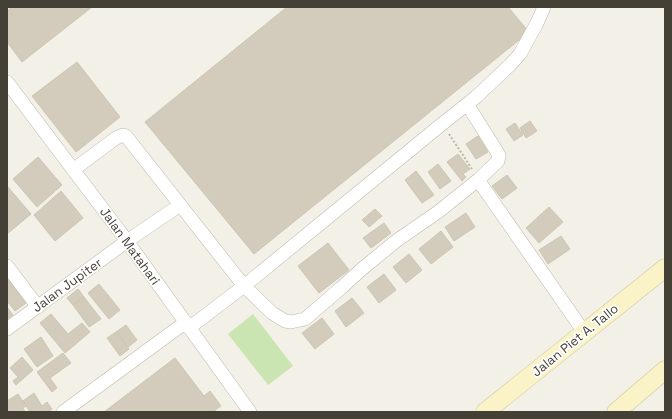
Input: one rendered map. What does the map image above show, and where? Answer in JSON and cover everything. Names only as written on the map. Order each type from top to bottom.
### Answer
[{"type":"main road","name":"Jalan Piet A. Tallo","points":[[485,412],[665,268]]},
{"type":"main road","points":[[616,412],[665,370]]},
{"type":"street","points":[[63,412],[244,286],[467,104],[520,54],[544,7]]},
{"type":"street","name":"Jalan Matahari","points":[[7,82],[127,241],[250,412]]},
{"type":"street","points":[[73,170],[116,138],[123,135],[126,136],[244,286],[269,310],[285,321],[291,322],[304,319],[392,245],[438,212],[478,180],[498,160],[499,155],[467,104]]},
{"type":"street","points":[[478,180],[584,332]]},
{"type":"street","name":"Jalan Jupiter","points":[[7,329],[127,241],[180,205]]},
{"type":"street","points":[[7,266],[38,307]]},
{"type":"path","points":[[442,124],[478,180]]},
{"type":"green space","points":[[253,314],[293,366],[268,385],[228,334]]},
{"type":"building","points":[[12,7],[92,7],[22,62],[7,42],[7,11]]},
{"type":"building","points":[[287,7],[508,7],[529,32],[254,254],[145,122]]},
{"type":"building","points":[[77,62],[120,117],[76,152],[32,96]]},
{"type":"building","points":[[530,121],[537,131],[526,138],[520,128]]},
{"type":"building","points":[[515,123],[523,135],[514,141],[506,129]]},
{"type":"building","points":[[478,136],[488,152],[476,159],[466,144]]},
{"type":"building","points":[[458,154],[470,169],[463,174],[466,177],[462,181],[447,162]]},
{"type":"building","points":[[38,157],[62,185],[37,207],[13,179]]},
{"type":"building","points":[[438,164],[451,181],[440,189],[428,172]]},
{"type":"building","points":[[416,171],[434,195],[422,203],[405,180]]},
{"type":"building","points":[[507,175],[517,188],[502,199],[492,186]]},
{"type":"building","points":[[7,186],[31,214],[7,234]]},
{"type":"building","points":[[61,191],[83,218],[55,241],[34,215]]},
{"type":"building","points":[[549,207],[563,222],[539,243],[526,228]]},
{"type":"building","points":[[375,209],[382,216],[369,227],[362,220]]},
{"type":"building","points":[[466,213],[475,227],[454,241],[445,227]]},
{"type":"building","points":[[384,223],[391,233],[371,248],[363,238]]},
{"type":"building","points":[[441,231],[453,247],[431,264],[419,249]]},
{"type":"building","points":[[561,236],[570,249],[548,264],[539,250]]},
{"type":"building","points":[[328,243],[349,270],[319,293],[298,266]]},
{"type":"building","points":[[409,254],[422,270],[406,283],[393,267]]},
{"type":"building","points":[[384,274],[396,290],[379,303],[367,287]]},
{"type":"building","points":[[7,277],[26,303],[15,311],[7,301]]},
{"type":"building","points":[[99,284],[120,310],[109,319],[88,293]]},
{"type":"building","points":[[78,289],[84,297],[73,305],[67,298]]},
{"type":"building","points":[[84,297],[101,319],[89,327],[73,305]]},
{"type":"building","points":[[352,298],[364,313],[346,327],[335,311]]},
{"type":"building","points":[[7,307],[13,315],[7,319]]},
{"type":"building","points":[[51,314],[68,334],[82,323],[90,332],[65,353],[40,323]]},
{"type":"building","points":[[322,318],[334,334],[315,349],[302,333]]},
{"type":"building","points":[[126,325],[137,340],[128,347],[116,332]]},
{"type":"building","points":[[116,332],[129,349],[120,356],[107,338]]},
{"type":"building","points":[[41,337],[53,356],[37,367],[24,349]]},
{"type":"building","points":[[63,353],[71,363],[50,378],[57,388],[52,392],[37,372]]},
{"type":"building","points":[[22,357],[33,370],[16,385],[13,381],[18,377],[10,368]]},
{"type":"building","points":[[175,358],[204,396],[210,391],[221,406],[215,410],[217,412],[104,412]]},
{"type":"building","points":[[34,393],[42,406],[47,402],[52,409],[48,412],[30,412],[23,401]]},
{"type":"building","points":[[18,394],[26,406],[23,408],[25,412],[7,412],[7,401]]}]
